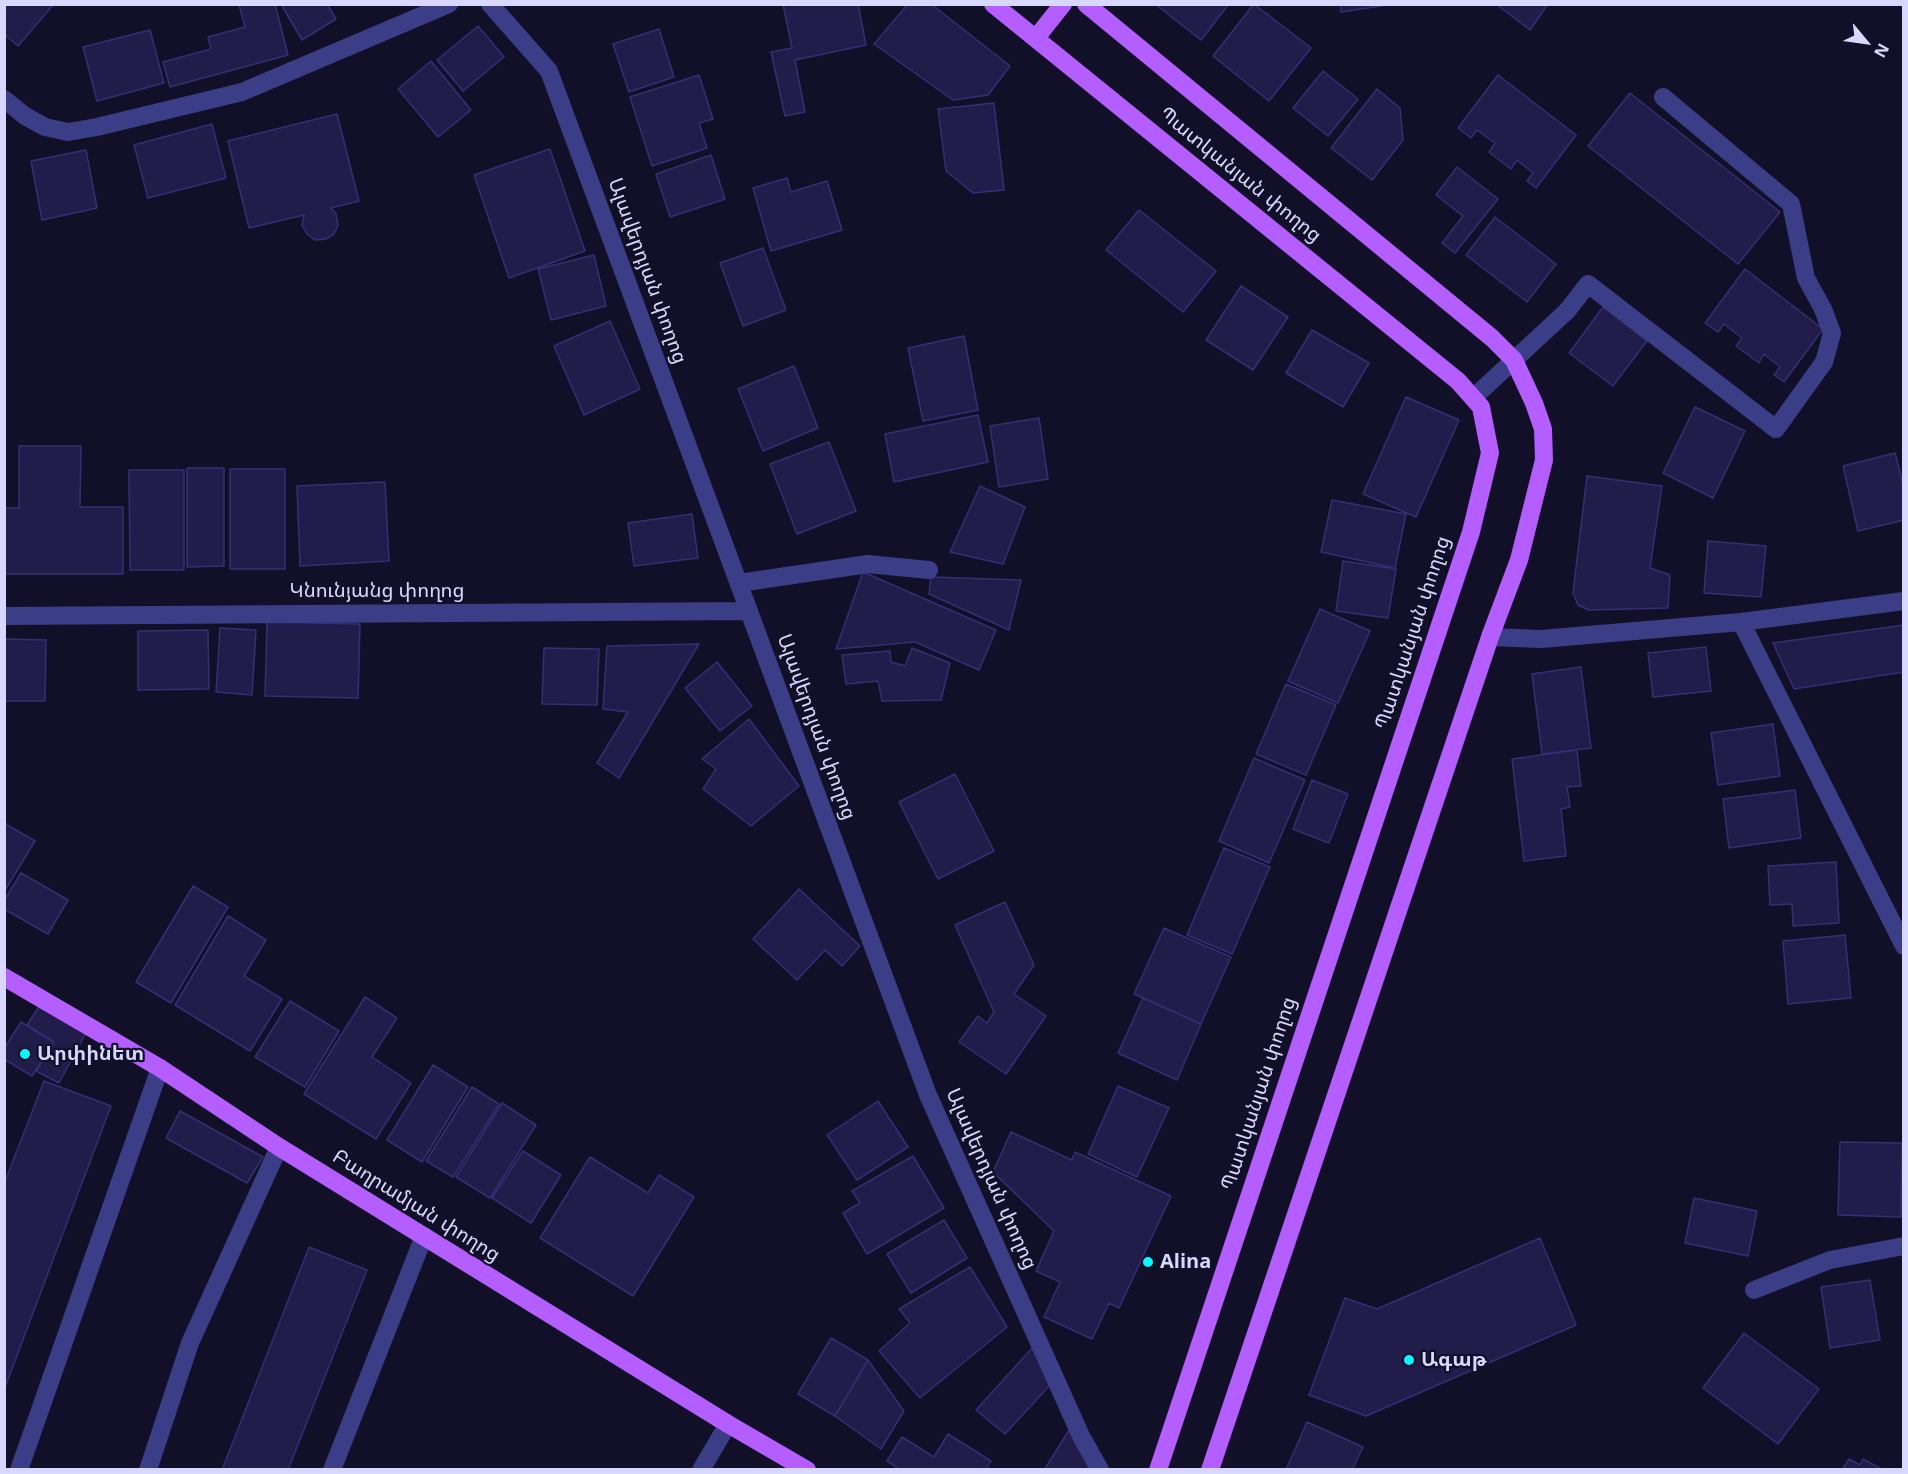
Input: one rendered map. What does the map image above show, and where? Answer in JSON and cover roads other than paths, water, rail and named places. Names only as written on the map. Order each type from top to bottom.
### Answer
[{"type":"main road","name":"Պատկանյան փողոց","points":[[993,4],[1458,381],[1481,407],[1490,453],[1471,532],[1158,1470]]},
{"type":"main road","points":[[1036,38],[1063,4]]},
{"type":"main road","name":"Պատկանյան փողոց","points":[[1086,4],[1456,306],[1492,338],[1514,360],[1543,429],[1544,460],[1519,560],[1490,637],[1210,1470]]},
{"type":"main road","name":"Բաղրամյան փողոց","points":[[4,977],[160,1068],[279,1147],[728,1424],[807,1470]]},
{"type":"street","points":[[4,99],[45,127],[68,132],[97,127],[242,92],[449,4]]},
{"type":"street","name":"Ալավերդյան փողոց","points":[[490,4],[549,71],[928,1095],[1081,1436],[1100,1470]]},
{"type":"street","points":[[1473,398],[1567,311],[1588,284],[1776,429],[1824,362],[1832,333],[1823,309],[1806,278],[1791,204],[1663,97]]},
{"type":"street","points":[[739,583],[868,564],[929,570]]},
{"type":"street","points":[[1490,637],[1541,639],[1741,622],[1904,601]]},
{"type":"street","name":"Կնունյանց փողոց","points":[[4,616],[749,611]]},
{"type":"street","points":[[1741,622],[1904,946]]},
{"type":"street","points":[[19,1470],[160,1068]]},
{"type":"street","points":[[148,1470],[190,1343],[279,1147]]},
{"type":"street","points":[[332,1470],[424,1236]]},
{"type":"street","points":[[1754,1290],[1830,1260],[1904,1246]]},
{"type":"street","points":[[701,1470],[728,1424]]},
{"type":"place","name":"Արփինետ","points":[[25,1054]]},
{"type":"place","name":"Alina","points":[[1148,1262]]},
{"type":"place","name":"Ագաթ","points":[[1409,1360]]}]
